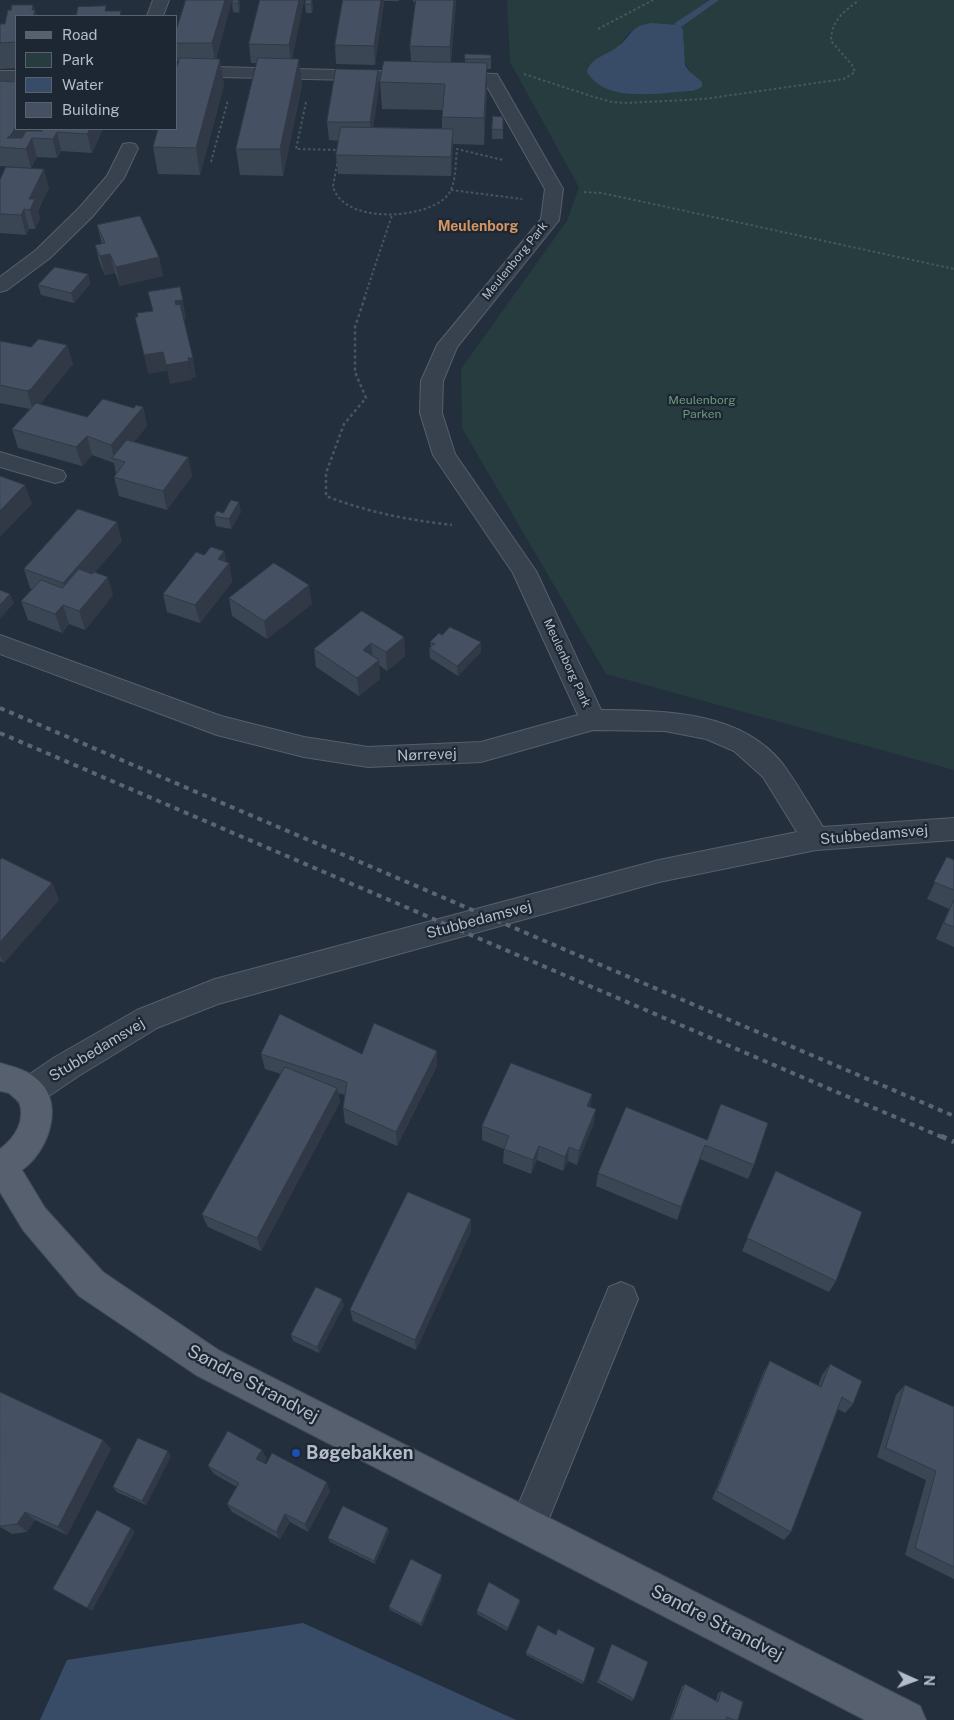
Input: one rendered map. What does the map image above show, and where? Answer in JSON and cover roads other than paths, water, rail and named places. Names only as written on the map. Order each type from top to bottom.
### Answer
[{"type":"main road","points":[[0,1077],[17,1082],[29,1092],[37,1108],[36,1126],[33,1136],[20,1153],[1,1166]]},
{"type":"main road","name":"Søndre Strandvej","points":[[1,1166],[34,1219],[91,1284],[208,1363],[906,1720]]},
{"type":"street","points":[[155,15],[161,0]]},
{"type":"street","name":"Meulenborg Park","points":[[178,71],[491,78],[553,196],[550,220],[447,345],[432,381],[431,413],[444,455],[524,572],[593,720]]},
{"type":"street","points":[[0,76],[15,76]]},
{"type":"street","points":[[0,286],[44,254],[86,212],[115,178],[130,148]]},
{"type":"street","points":[[0,459],[55,476]]},
{"type":"street","name":"Nørrevej","points":[[0,644],[217,725],[304,746],[368,757],[481,752],[593,720],[665,721],[711,730],[743,744],[772,770],[816,839]]},
{"type":"street","name":"Stubbedamsvej","points":[[29,1092],[66,1067],[147,1019],[214,992],[659,871],[816,839],[954,828]]},
{"type":"street","points":[[528,1525],[621,1299]]},
{"type":"water","points":[[644,24],[678,25],[683,29],[685,65],[702,82],[702,87],[693,91],[666,93],[621,93],[608,89],[596,82],[587,72],[595,60],[613,50],[635,29]]},
{"type":"water","points":[[303,1623],[516,1720],[40,1720],[67,1660]]},
{"type":"waterway","points":[[678,25],[715,0]]},
{"type":"railway","points":[[0,708],[954,1116]]},
{"type":"railway","points":[[0,733],[944,1138]]},
{"type":"railway","points":[[941,1136],[954,1142]]},
{"type":"place","name":"Bøgebakken","points":[[296,1453]]},
{"type":"district","name":"Meulenborg","points":[[478,227]]},
{"type":"park label","name":"Meulenborg Parken","points":[[702,407]]}]
